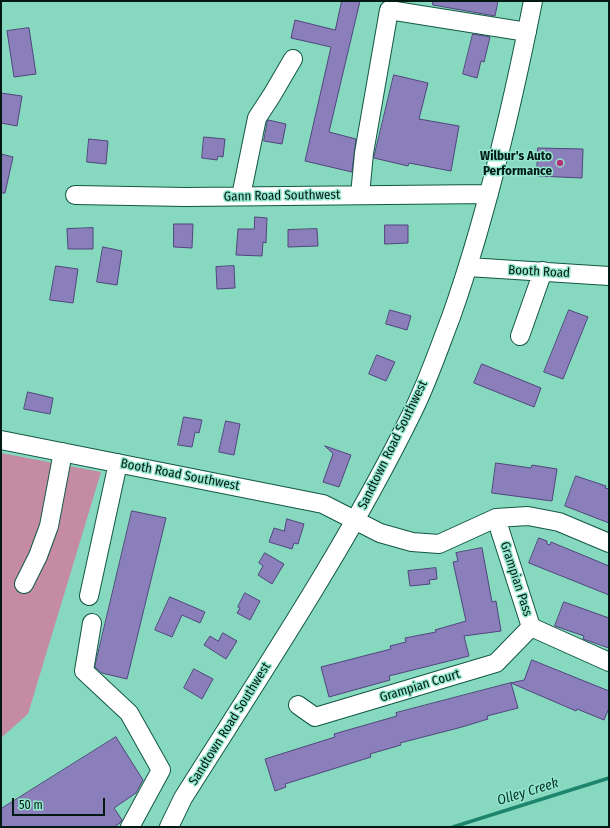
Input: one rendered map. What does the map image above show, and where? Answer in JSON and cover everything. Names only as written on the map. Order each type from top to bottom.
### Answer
[{"type":"street","name":"Sandtown Road Southwest","points":[[169,827],[183,798],[288,633],[356,520],[414,410],[439,348],[468,267],[489,194],[533,1]]},
{"type":"street","points":[[360,195],[364,153],[389,10],[527,32]]},
{"type":"street","points":[[241,196],[257,118],[272,96],[293,59]]},
{"type":"street","name":"Gann Road Southwest","points":[[75,195],[241,196],[489,194]]},
{"type":"street","name":"Booth Road","points":[[468,267],[609,276]]},
{"type":"street","points":[[520,336],[543,272]]},
{"type":"street","name":"Booth Road Southwest","points":[[1,440],[323,504],[380,533],[412,542],[438,544],[496,518]]},
{"type":"street","points":[[24,584],[38,556],[49,526],[63,452]]},
{"type":"street","points":[[89,596],[118,463]]},
{"type":"street","points":[[496,518],[528,516],[559,522],[609,543]]},
{"type":"street","name":"Grampian Pass","points":[[496,518],[531,627],[609,662]]},
{"type":"street","points":[[92,623],[84,671],[129,713],[161,770],[130,827]]},
{"type":"street","name":"Grampian Court","points":[[298,705],[315,717],[496,663],[531,627]]},
{"type":"shaded area","points":[[1,453],[101,472],[28,714],[1,738]]},
{"type":"building","points":[[342,1],[360,1],[329,132],[356,139],[352,172],[305,161],[331,47],[291,38],[295,20],[335,30]]},
{"type":"building","points":[[433,1],[498,1],[495,16],[433,5]]},
{"type":"building","points":[[29,28],[36,74],[14,77],[7,31]]},
{"type":"building","points":[[473,34],[490,37],[484,62],[481,61],[477,78],[463,74]]},
{"type":"building","points":[[394,75],[428,83],[419,119],[459,126],[451,171],[409,163],[408,166],[374,158]]},
{"type":"building","points":[[1,93],[22,96],[17,126],[1,123]]},
{"type":"building","points":[[268,120],[286,124],[282,144],[264,141]]},
{"type":"building","points":[[204,137],[225,139],[223,157],[218,156],[217,160],[202,158]]},
{"type":"building","points":[[89,139],[108,141],[106,164],[87,162]]},
{"type":"building","name":"Wilbur's Auto Performance","points":[[538,148],[583,149],[582,178],[537,176]]},
{"type":"building","points":[[1,154],[13,157],[5,193],[1,193]]},
{"type":"building","points":[[255,217],[267,218],[266,243],[263,242],[262,256],[236,255],[238,229],[254,229]]},
{"type":"building","points":[[174,224],[193,224],[192,248],[174,247]]},
{"type":"building","points":[[385,225],[408,225],[408,243],[385,244]]},
{"type":"building","points":[[93,228],[93,249],[68,249],[67,229]]},
{"type":"building","points":[[317,229],[318,246],[288,247],[288,230]]},
{"type":"building","points":[[103,247],[122,251],[117,285],[97,282]]},
{"type":"building","points":[[56,266],[78,269],[73,303],[50,300]]},
{"type":"building","points":[[234,266],[235,288],[217,289],[216,267]]},
{"type":"building","points":[[390,310],[411,316],[407,330],[386,324]]},
{"type":"building","points":[[569,310],[588,317],[563,379],[544,372]]},
{"type":"building","points":[[377,355],[395,362],[386,381],[369,374]]},
{"type":"building","points":[[482,364],[541,388],[534,407],[474,383]]},
{"type":"building","points":[[28,392],[53,398],[50,414],[24,409]]},
{"type":"building","points":[[184,417],[202,420],[199,433],[195,432],[192,447],[178,445]]},
{"type":"building","points":[[226,421],[240,424],[234,455],[219,452]]},
{"type":"building","points":[[325,446],[351,455],[339,487],[323,482],[333,454]]},
{"type":"building","points":[[496,463],[531,468],[532,465],[557,469],[552,501],[492,493]]},
{"type":"building","points":[[576,476],[606,486],[605,488],[609,489],[609,523],[565,506]]},
{"type":"building","points":[[132,511],[166,518],[127,679],[102,673],[95,667]]},
{"type":"building","points":[[287,519],[304,524],[298,544],[294,543],[292,549],[269,542],[274,528],[284,531]]},
{"type":"building","points":[[539,538],[547,541],[547,544],[550,545],[551,542],[609,566],[609,595],[529,563]]},
{"type":"building","points":[[482,548],[492,602],[496,601],[501,631],[464,636],[469,656],[389,676],[390,680],[329,697],[321,667],[391,649],[390,646],[406,642],[405,638],[436,632],[435,630],[466,621],[453,562],[458,561],[456,553]]},
{"type":"building","points":[[265,553],[284,564],[272,584],[258,575],[263,566],[259,563]]},
{"type":"building","points":[[436,568],[437,579],[429,580],[430,584],[410,586],[408,571]]},
{"type":"building","points":[[245,593],[260,601],[250,620],[237,613],[240,608],[238,607]]},
{"type":"building","points":[[170,597],[205,612],[200,623],[182,615],[172,637],[155,630]]},
{"type":"building","points":[[564,602],[609,618],[609,648],[583,639],[584,636],[555,626]]},
{"type":"building","points":[[223,633],[237,641],[226,659],[204,645],[210,636],[218,641]]},
{"type":"building","points":[[532,660],[609,691],[609,708],[604,720],[577,709],[576,711],[511,683],[524,680]]},
{"type":"building","points":[[194,669],[213,679],[202,699],[184,688]]},
{"type":"building","points":[[511,683],[518,708],[487,716],[488,719],[462,727],[400,743],[401,745],[370,754],[371,757],[285,784],[286,787],[275,791],[265,759],[335,737],[334,734],[397,716],[396,713]]},
{"type":"building","points":[[116,737],[143,780],[136,793],[114,808],[122,820],[120,823],[114,827],[1,827],[1,809]]},
{"type":"waterway","name":"Olley Creek","points":[[453,827],[609,778]]},
{"type":"place","name":"Wilbur's Auto Performance","points":[[560,163]]}]
